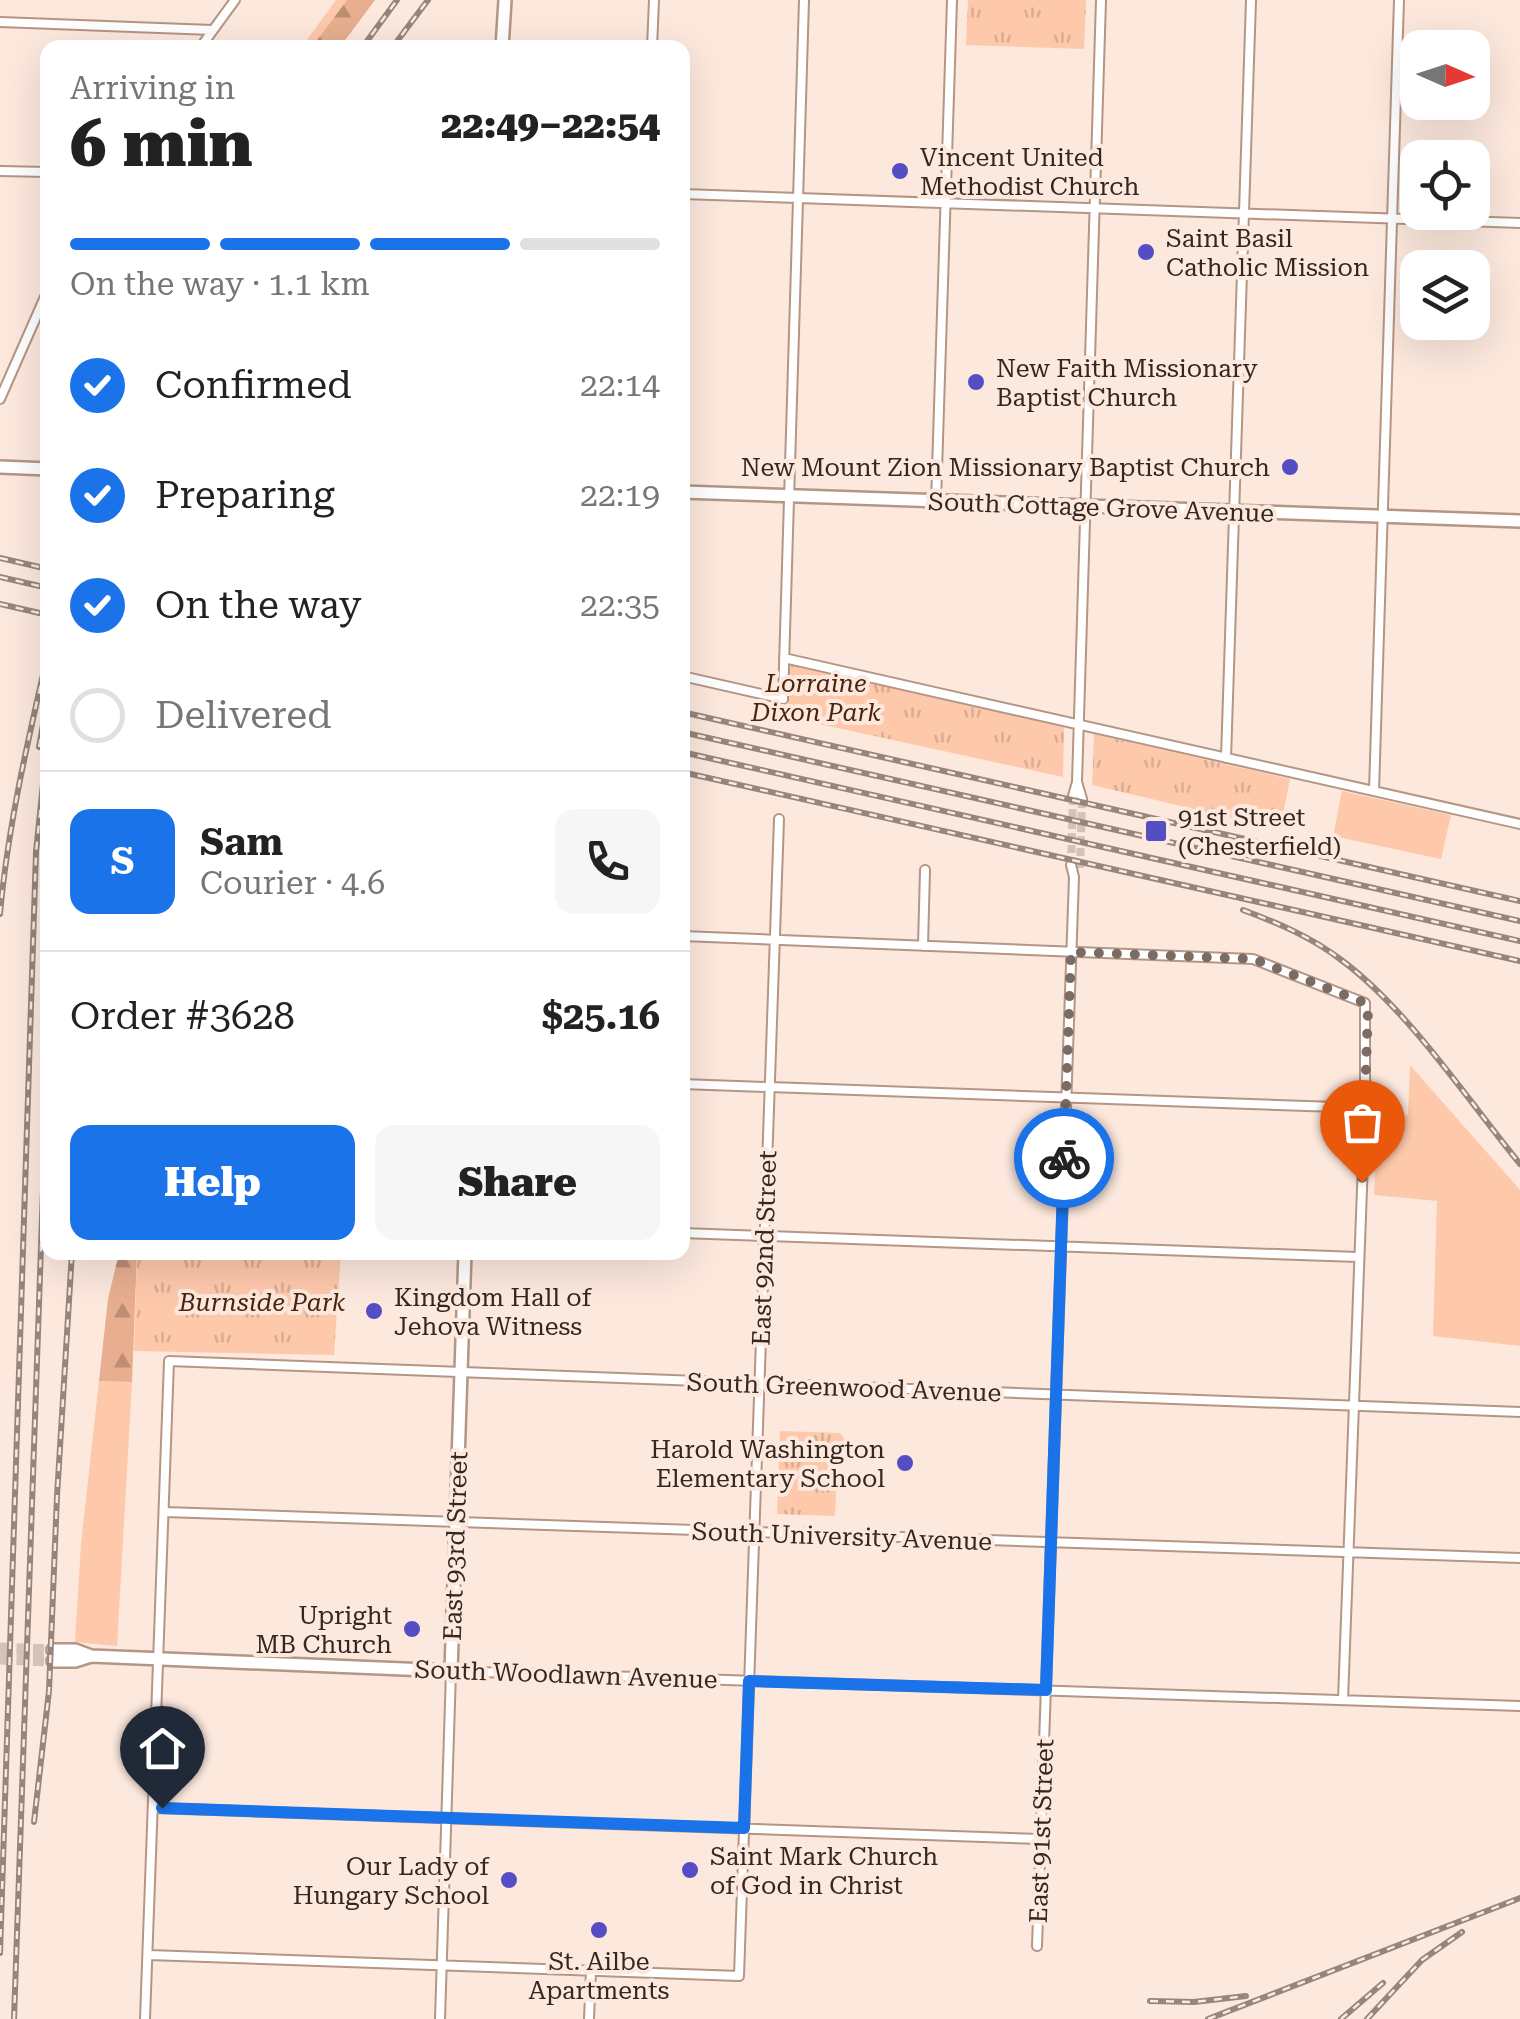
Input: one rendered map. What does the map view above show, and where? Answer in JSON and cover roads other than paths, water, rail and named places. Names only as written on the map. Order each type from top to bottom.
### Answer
[{"type":"main road","points":[[502,40],[505,0]]},
{"type":"main road","points":[[0,467],[40,469]]},
{"type":"main road","name":"South Cottage Grove Avenue","points":[[690,492],[1520,521]]},
{"type":"main road","name":"East 93rd Street","points":[[451,1670],[465,1260]]},
{"type":"main road","name":"South Woodlawn Avenue","points":[[53,1655],[75,1661],[91,1656],[451,1670]]},
{"type":"street","points":[[205,40],[235,0]]},
{"type":"street","points":[[652,40],[654,0]]},
{"type":"street","points":[[690,678],[783,699],[804,0]]},
{"type":"street","points":[[936,502],[952,0]]},
{"type":"street","points":[[1078,798],[1102,0]]},
{"type":"street","points":[[1226,758],[1251,0]]},
{"type":"street","points":[[1374,791],[1399,0]]},
{"type":"street","points":[[0,22],[212,30]]},
{"type":"street","points":[[0,171],[40,172]]},
{"type":"street","points":[[690,194],[1520,223]]},
{"type":"street","points":[[0,398],[40,308]]},
{"type":"street","points":[[784,658],[1520,824]]},
{"type":"street","name":"East 92nd Street","points":[[590,1971],[739,1976],[779,819]]},
{"type":"street","name":"East 91st Street","points":[[1037,1946],[1076,866]]},
{"type":"street","points":[[922,946],[925,870]]},
{"type":"street","points":[[690,936],[1253,959],[1365,1003],[1365,1108],[1343,1700]]},
{"type":"street","points":[[690,1084],[1365,1108]]},
{"type":"street","points":[[690,1233],[1358,1257]]},
{"type":"street","name":"South Greenwood Avenue","points":[[164,1512],[169,1361],[1520,1412]]},
{"type":"street","points":[[145,2019],[164,1512]]},
{"type":"street","name":"South University Avenue","points":[[164,1512],[1520,1558]]},
{"type":"street","name":"South Woodlawn Avenue","points":[[451,1670],[1520,1706]]},
{"type":"street","name":"East 93rd Street","points":[[440,2019],[451,1670]]},
{"type":"street","points":[[154,1808],[1040,1839]]},
{"type":"street","points":[[149,1956],[590,1971],[589,2019]]},
{"type":"tunnel","points":[[1071,865],[1073,796]]},
{"type":"tunnel","points":[[1080,868],[1082,799]]},
{"type":"tunnel","points":[[0,1648],[53,1650]]},
{"type":"tunnel","points":[[0,1659],[53,1661]]},
{"type":"railway","points":[[368,40],[397,0]]},
{"type":"railway","points":[[398,40],[428,0]]},
{"type":"railway","points":[[0,558],[40,567]]},
{"type":"railway","points":[[0,577],[40,586]]},
{"type":"railway","points":[[0,604],[40,613]]},
{"type":"railway","points":[[0,914],[13,815],[40,688]]},
{"type":"railway","points":[[690,714],[1520,901]]},
{"type":"railway","points":[[690,734],[1520,921]]},
{"type":"railway","points":[[39,747],[40,741]]},
{"type":"railway","points":[[690,754],[1520,941]]},
{"type":"railway","points":[[690,774],[1520,961]]},
{"type":"railway","points":[[0,1953],[40,813]]},
{"type":"railway","points":[[1243,910],[1318,944],[1365,979],[1412,1028],[1520,1164]]},
{"type":"railway","points":[[14,2019],[41,1260]]},
{"type":"railway","points":[[34,1822],[49,1691],[72,1260]]},
{"type":"railway","points":[[1208,2019],[1520,1898]]},
{"type":"railway","points":[[1367,2019],[1422,1960],[1462,1932]]},
{"type":"railway","points":[[1341,2019],[1383,1983]]},
{"type":"railway","points":[[1150,2001],[1194,2002],[1246,1996]]},
{"type":"place","name":"Vincent United Methodist Church","points":[[900,171]]},
{"type":"place","name":"Saint Basil Catholic Mission","points":[[1146,252]]},
{"type":"place","name":"New Faith Missionary Baptist Church","points":[[976,382]]},
{"type":"place","name":"New Mount Zion Missionary Baptist Church","points":[[1290,467]]},
{"type":"place","name":"91st Street (Chesterfield)","points":[[1156,831]]},
{"type":"place","name":"Kingdom Hall of Jehova Witness","points":[[374,1311]]},
{"type":"place","name":"Harold Washington Elementary School","points":[[905,1463]]},
{"type":"place","name":"Upright MB Church","points":[[412,1629]]},
{"type":"place","name":"Saint Mark Church of God in Christ","points":[[690,1870]]},
{"type":"place","name":"Our Lady of Hungary School","points":[[509,1880]]},
{"type":"place","name":"St. Ailbe Apartments","points":[[599,1930]]},
{"type":"park label","name":"Lorraine Dixon Park","points":[[816,698]]},
{"type":"park label","name":"Burnside Park","points":[[262,1302]]}]
